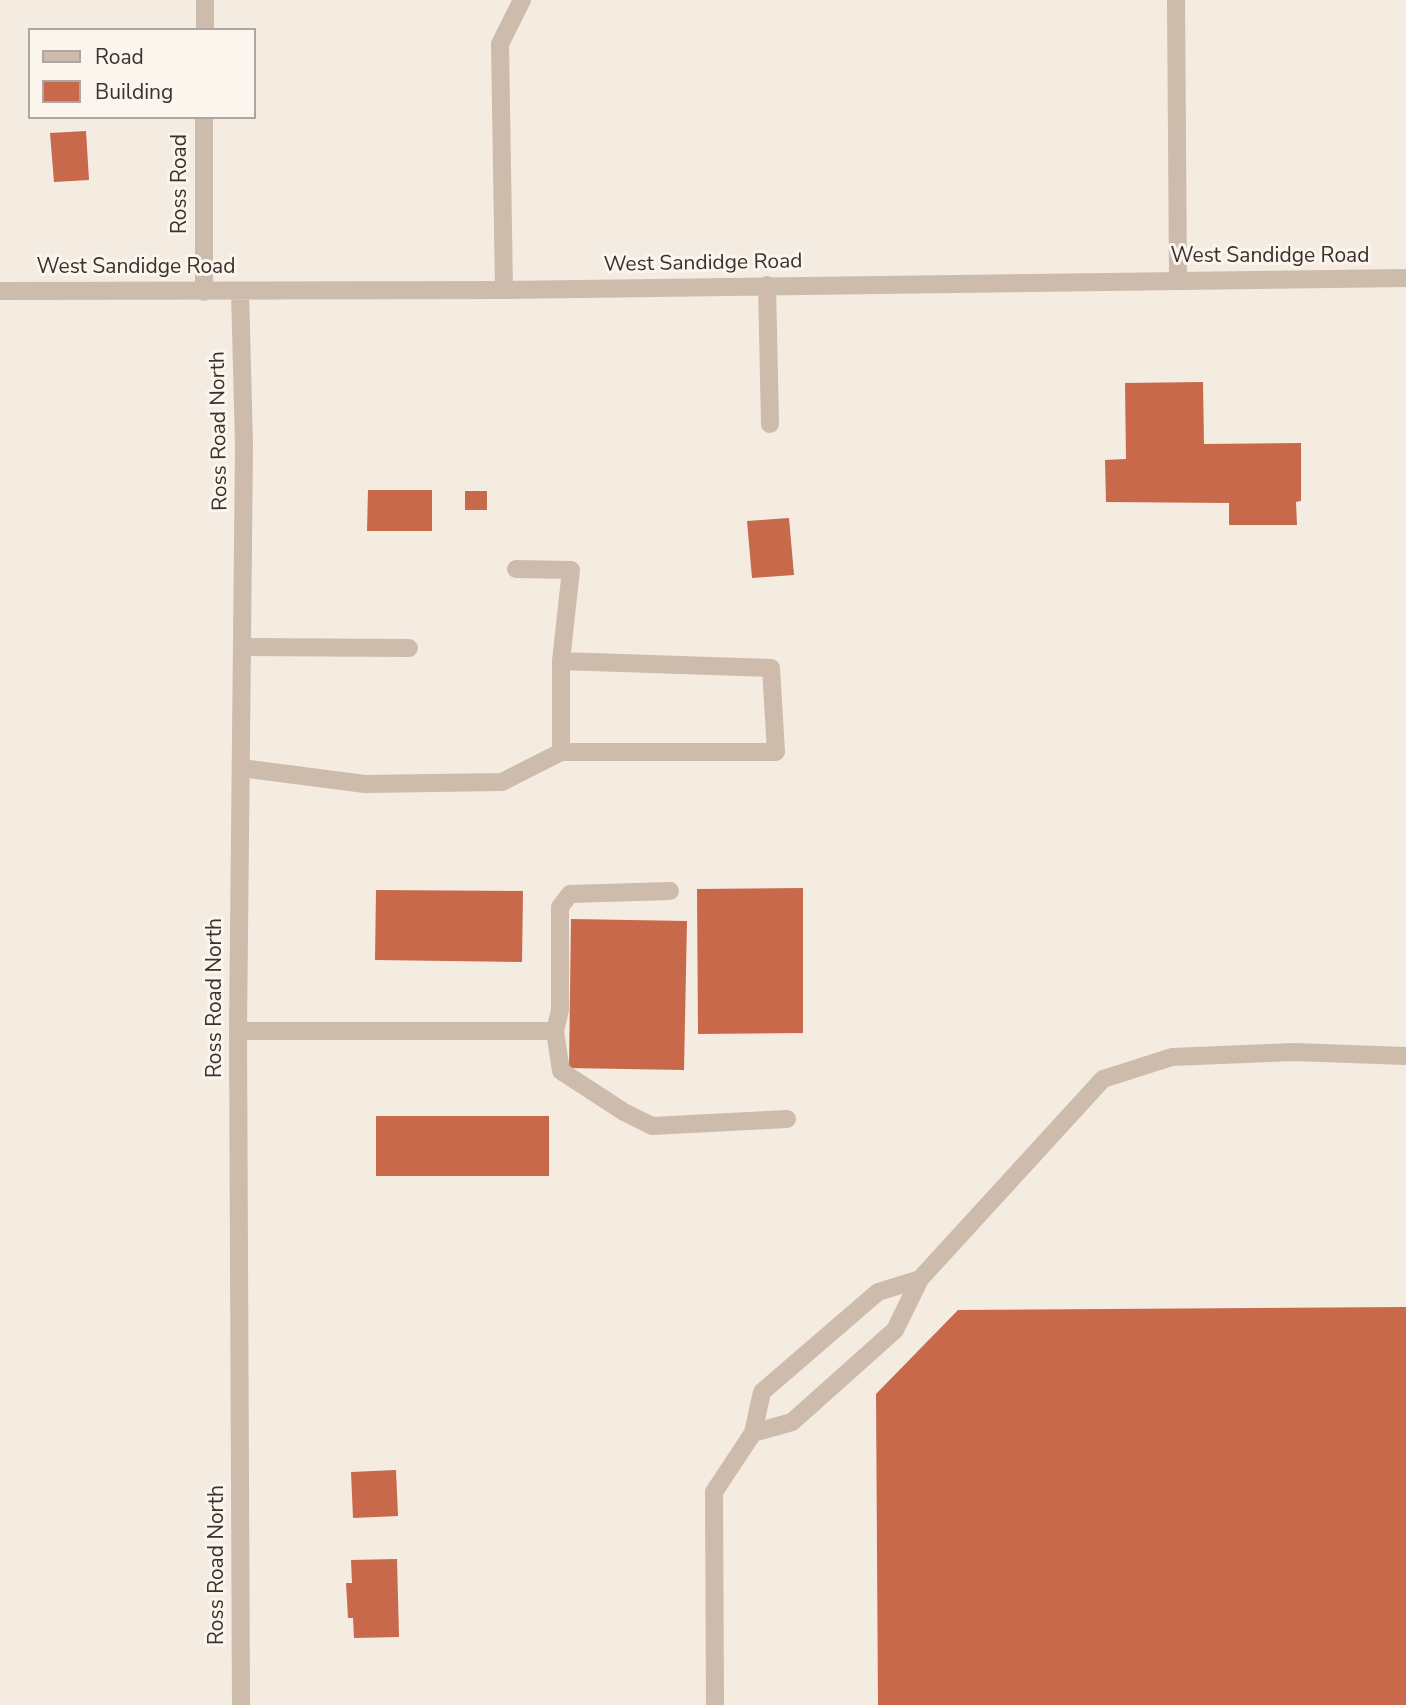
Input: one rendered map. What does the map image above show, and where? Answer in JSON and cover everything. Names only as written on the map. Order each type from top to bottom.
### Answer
[{"type":"street","points":[[205,0],[205,28]]},
{"type":"street","points":[[504,290],[500,44],[522,0]]},
{"type":"street","points":[[1176,0],[1178,280]]},
{"type":"street","name":"Ross Road","points":[[204,119],[204,292]]},
{"type":"street","name":"West Sandidge Road","points":[[0,290],[504,290],[1406,278]]},
{"type":"street","points":[[767,285],[771,424]]},
{"type":"street","name":"Ross Road North","points":[[240,291],[244,445],[238,1031],[241,1705]]},
{"type":"street","points":[[516,569],[571,570],[561,661],[561,752]]},
{"type":"street","points":[[242,648],[409,648]]},
{"type":"street","points":[[241,768],[365,784],[502,782],[561,752],[776,752],[771,668],[561,661]]},
{"type":"street","points":[[670,891],[570,894],[560,906],[560,1010],[555,1031],[561,1071],[624,1112],[652,1126],[787,1119]]},
{"type":"street","points":[[238,1031],[555,1031]]},
{"type":"street","points":[[753,1433],[792,1422],[895,1330],[920,1279],[1103,1079],[1172,1057],[1294,1052],[1406,1056]]},
{"type":"street","points":[[715,1705],[714,1492],[753,1433],[762,1392],[878,1292],[920,1279]]},
{"type":"building","points":[[86,131],[89,180],[54,182],[50,133]]},
{"type":"building","points":[[1203,382],[1204,444],[1301,443],[1301,501],[1296,502],[1297,525],[1229,525],[1229,503],[1106,502],[1105,460],[1126,459],[1125,383]]},
{"type":"building","points":[[368,490],[432,490],[432,531],[367,531]]},
{"type":"building","points":[[465,491],[487,491],[487,510],[465,510]]},
{"type":"building","points":[[789,518],[794,575],[752,578],[747,521]]},
{"type":"building","points":[[803,888],[803,1033],[698,1034],[697,889]]},
{"type":"building","points":[[376,890],[523,891],[522,962],[375,960]]},
{"type":"building","points":[[571,919],[687,921],[684,1070],[569,1068]]},
{"type":"building","points":[[376,1116],[549,1116],[549,1176],[376,1176]]},
{"type":"building","points":[[1406,1307],[1406,1705],[878,1705],[876,1394],[958,1310]]},
{"type":"building","points":[[396,1470],[398,1516],[353,1518],[351,1472]]},
{"type":"building","points":[[397,1559],[399,1637],[354,1638],[353,1618],[348,1618],[346,1583],[352,1583],[351,1560]]}]
